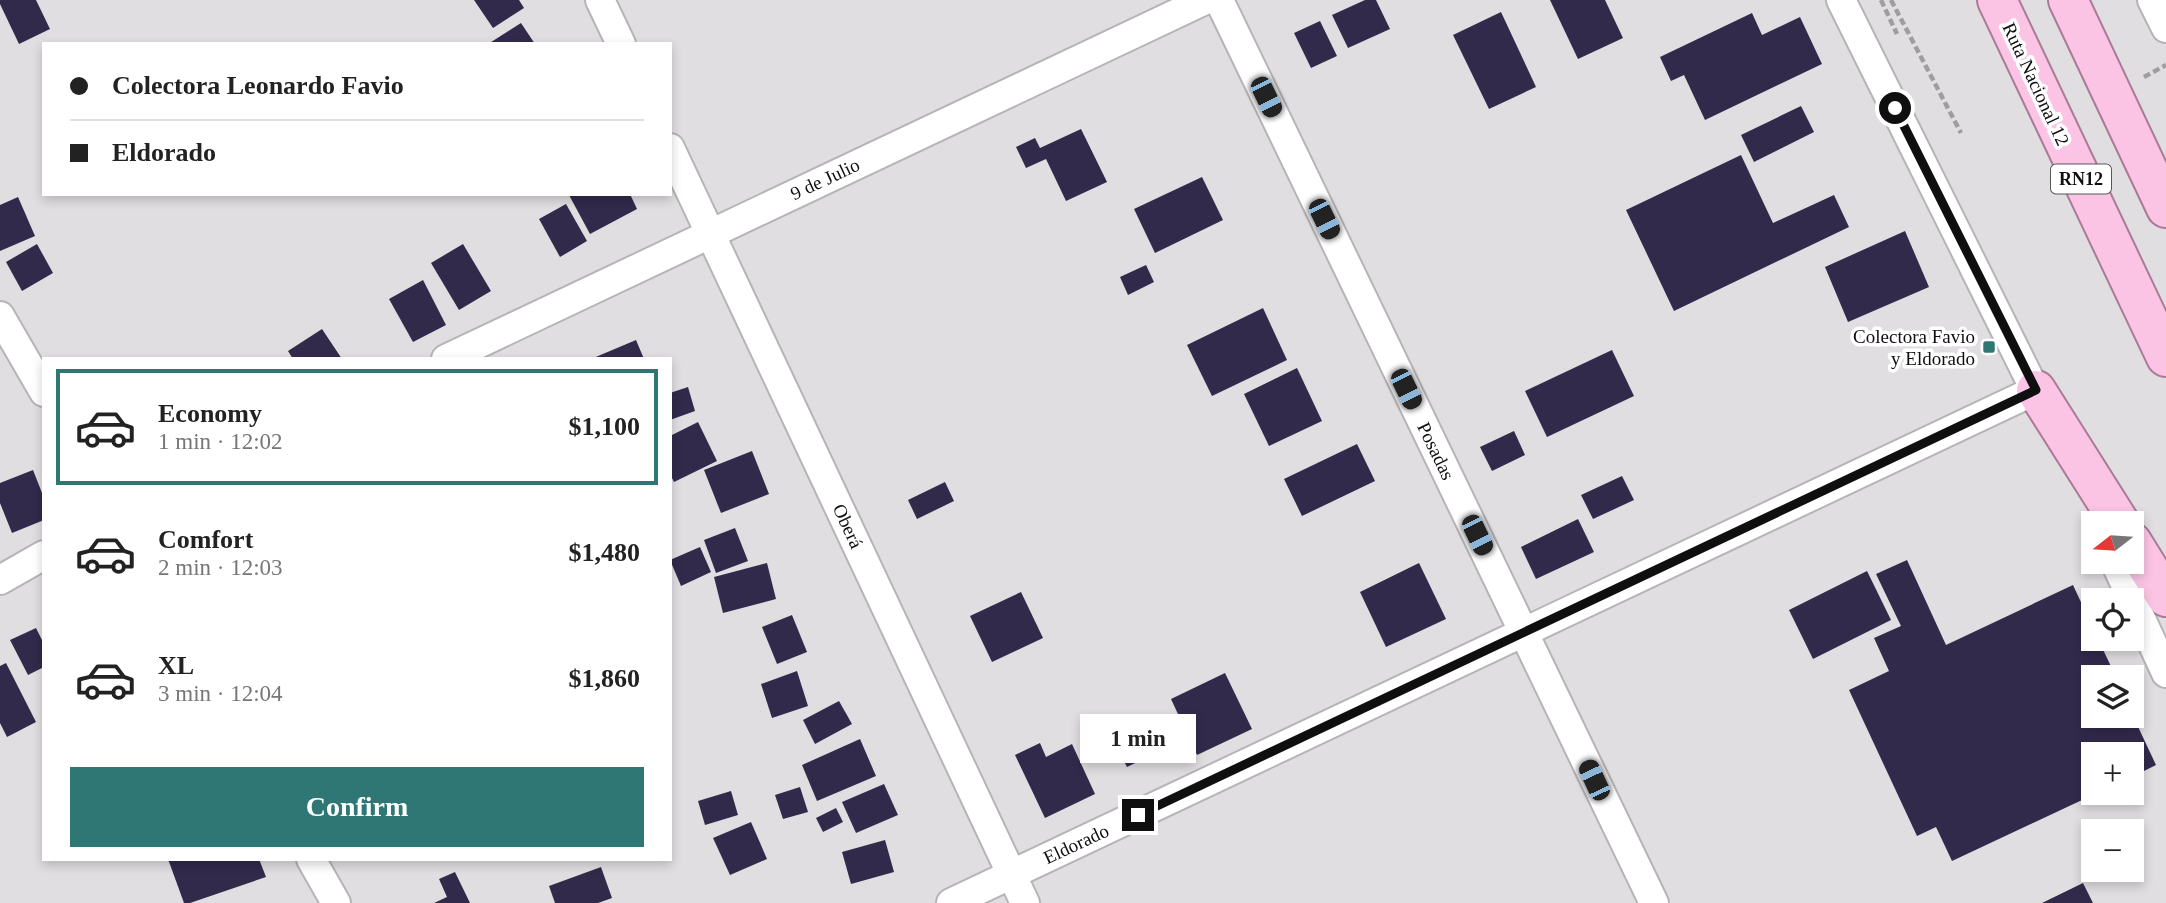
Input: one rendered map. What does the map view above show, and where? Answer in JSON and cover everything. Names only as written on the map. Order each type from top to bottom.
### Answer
[{"type":"highway","name":"Ruta Nacional 12","points":[[1997,0],[2166,357]]},
{"type":"highway","points":[[2068,0],[2166,208]]},
{"type":"highway","points":[[2036,390],[2112,511]]},
{"type":"highway","points":[[2144,561],[2166,597]]},
{"type":"street","points":[[600,0],[620,42]]},
{"type":"street","name":"9 de Julio","points":[[450,357],[1205,0]]},
{"type":"street","name":"Posadas","points":[[1219,0],[1654,903]]},
{"type":"street","points":[[1841,0],[2036,390],[2091,511]]},
{"type":"street","points":[[2152,0],[2166,28]]},
{"type":"street","name":"Oberá","points":[[672,152],[1026,903]]},
{"type":"street","points":[[0,316],[42,389]]},
{"type":"street","name":"Eldorado","points":[[951,903],[2036,390]]},
{"type":"street","points":[[0,580],[42,556]]},
{"type":"street","points":[[2121,574],[2166,673]]},
{"type":"street","points":[[312,861],[336,903]]},
{"type":"path","points":[[1891,0],[1961,133]]},
{"type":"building","points":[[0,0],[36,0],[50,29],[19,44]]},
{"type":"building","points":[[474,0],[519,0],[524,8],[493,28]]},
{"type":"building","points":[[1365,0],[1376,0],[1390,29],[1348,48],[1332,15]]},
{"type":"building","points":[[1550,0],[1605,0],[1623,38],[1578,59]]},
{"type":"building","points":[[1501,12],[1536,87],[1489,109],[1453,35]]},
{"type":"building","points":[[1752,13],[1762,35],[1800,17],[1822,64],[1705,120],[1684,75],[1671,81],[1660,57]]},
{"type":"building","points":[[1320,21],[1337,56],[1311,68],[1294,33]]},
{"type":"building","points":[[521,23],[534,42],[491,42]]},
{"type":"building","points":[[1801,106],[1814,132],[1754,162],[1741,135]]},
{"type":"building","points":[[1081,129],[1107,182],[1066,201],[1046,159],[1026,168],[1016,147],[1035,138],[1040,148]]},
{"type":"building","points":[[1741,155],[1773,223],[1834,195],[1849,227],[1674,311],[1626,210]]},
{"type":"building","points":[[1202,177],[1223,220],[1155,253],[1134,209]]},
{"type":"building","points":[[570,196],[631,196],[637,209],[590,234]]},
{"type":"building","points":[[18,197],[35,236],[0,251],[0,205]]},
{"type":"building","points":[[566,204],[587,241],[560,257],[539,219]]},
{"type":"building","points":[[1905,231],[1929,287],[1848,322],[1825,267]]},
{"type":"building","points":[[37,244],[53,273],[22,291],[6,262]]},
{"type":"building","points":[[463,244],[491,291],[459,310],[431,263]]},
{"type":"building","points":[[1146,265],[1154,282],[1128,295],[1120,277]]},
{"type":"building","points":[[423,280],[446,325],[413,342],[389,299]]},
{"type":"building","points":[[1263,308],[1287,360],[1212,396],[1187,345]]},
{"type":"building","points":[[322,329],[341,357],[292,357],[288,351]]},
{"type":"building","points":[[636,340],[643,357],[596,357]]},
{"type":"building","points":[[1612,350],[1634,396],[1547,437],[1525,391]]},
{"type":"building","points":[[1297,368],[1322,421],[1269,446],[1244,394]]},
{"type":"building","points":[[688,387],[695,411],[672,419],[672,392]]},
{"type":"building","points":[[698,422],[717,461],[674,482],[672,435]]},
{"type":"building","points":[[1514,431],[1525,455],[1492,471],[1480,447]]},
{"type":"building","points":[[1357,444],[1375,481],[1302,516],[1284,479]]},
{"type":"building","points":[[752,451],[769,494],[721,513],[704,470]]},
{"type":"building","points":[[33,470],[42,493],[42,521],[12,533],[0,503],[0,483]]},
{"type":"building","points":[[1622,476],[1634,500],[1593,519],[1581,495]]},
{"type":"building","points":[[945,482],[954,501],[917,519],[908,500]]},
{"type":"building","points":[[1578,519],[1594,552],[1536,579],[1521,547]]},
{"type":"building","points":[[735,528],[748,561],[716,573],[704,540]]},
{"type":"building","points":[[700,547],[711,572],[681,586],[672,559]]},
{"type":"building","points":[[1907,560],[1946,645],[2073,585],[2081,602],[2081,651],[2104,651],[2110,665],[2081,665],[2081,728],[2139,728],[2156,765],[2144,771],[2144,742],[2081,742],[2081,801],[1952,861],[1936,827],[1917,836],[1849,690],[1889,671],[1874,638],[1901,626],[1876,574]]},
{"type":"building","points":[[767,563],[776,599],[723,613],[714,577]]},
{"type":"building","points":[[1419,563],[1446,619],[1386,647],[1360,592]]},
{"type":"building","points":[[1867,571],[1891,620],[1813,659],[1789,610]]},
{"type":"building","points":[[1021,592],[1043,638],[992,662],[970,616]]},
{"type":"building","points":[[792,615],[807,652],[777,664],[762,627]]},
{"type":"building","points":[[36,628],[42,640],[42,668],[28,675],[10,640]]},
{"type":"building","points":[[6,663],[36,722],[7,737],[0,723],[0,666]]},
{"type":"building","points":[[797,671],[808,706],[772,718],[761,684]]},
{"type":"building","points":[[1225,673],[1252,729],[1197,755],[1171,699]]},
{"type":"building","points":[[839,701],[852,724],[815,744],[803,720]]},
{"type":"building","points":[[1150,725],[1162,750],[1127,767],[1114,742]]},
{"type":"building","points":[[860,739],[876,776],[817,801],[802,765]]},
{"type":"building","points":[[1040,743],[1046,757],[1072,744],[1095,794],[1045,818],[1015,755]]},
{"type":"building","points":[[884,784],[898,815],[856,833],[842,802]]},
{"type":"building","points":[[800,787],[808,812],[783,819],[775,795]]},
{"type":"building","points":[[731,791],[738,815],[705,825],[698,801]]},
{"type":"building","points":[[836,808],[843,822],[823,832],[816,818]]},
{"type":"building","points":[[751,822],[767,859],[730,875],[713,838]]},
{"type":"building","points":[[885,840],[894,872],[851,884],[842,852]]},
{"type":"building","points":[[169,861],[260,861],[266,877],[184,903]]},
{"type":"building","points":[[601,867],[612,898],[598,903],[555,903],[549,886]]},
{"type":"building","points":[[455,872],[470,903],[434,903],[447,897],[439,879]]},
{"type":"building","points":[[2083,883],[2093,903],[2042,903]]},
{"type":"place","name":"Colectora Favio y Eldorado","points":[[1989,347]]},
{"type":"route","points":[[1138,815],[2036,390],[1895,108]]}]
